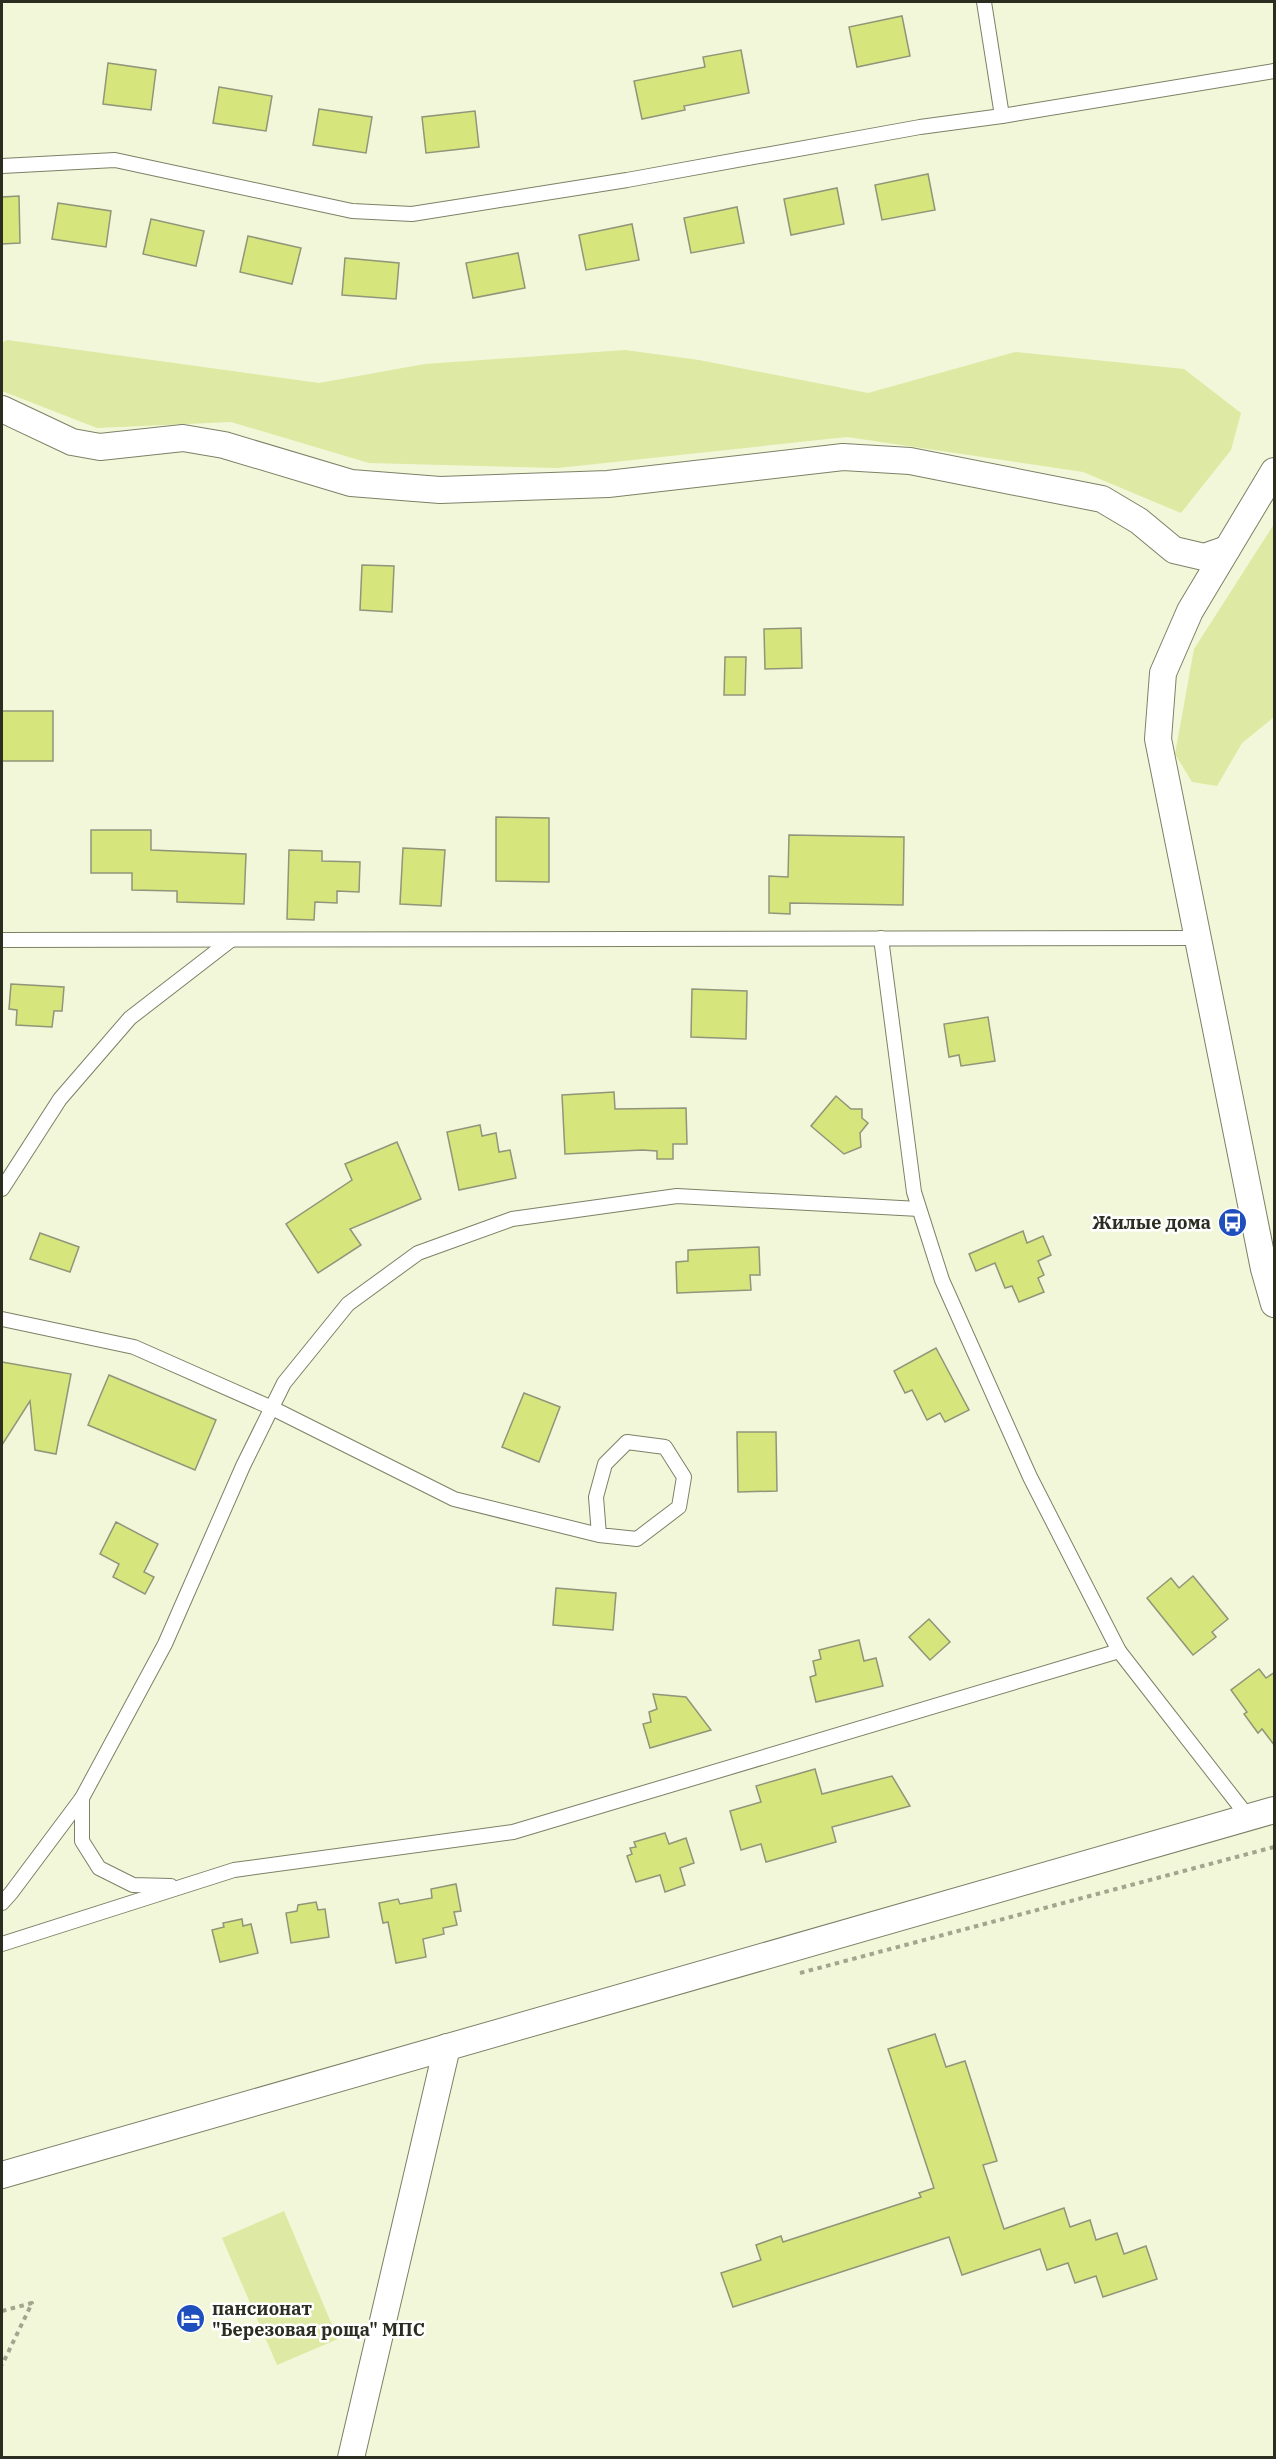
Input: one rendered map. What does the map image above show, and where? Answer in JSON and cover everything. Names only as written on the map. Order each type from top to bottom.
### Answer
[{"type":"street","points":[[2,409],[72,442],[100,447],[183,438],[224,445],[351,483],[440,490],[608,484],[843,457],[910,461],[1102,499],[1139,521],[1174,550],[1204,557],[1227,549]]},
{"type":"street","points":[[1275,471],[1190,611],[1163,673],[1158,740],[1264,1269],[1275,1304]]},
{"type":"street","points":[[2,2175],[1275,1810]]},
{"type":"street","points":[[351,2457],[447,2048]]},
{"type":"lane","points":[[984,2],[1002,116]]},
{"type":"lane","points":[[2,166],[115,160],[352,211],[412,214],[627,180],[920,127],[1002,116],[1275,71]]},
{"type":"lane","points":[[2,940],[1198,938]]},
{"type":"lane","points":[[881,939],[914,1192],[942,1280],[1030,1477],[1119,1651],[1249,1818]]},
{"type":"lane","points":[[2,1189],[60,1099],[130,1018],[231,940]]},
{"type":"lane","points":[[2,1902],[82,1798],[165,1644],[243,1466],[284,1383],[348,1304],[418,1253],[512,1219],[677,1197],[919,1209]]},
{"type":"lane","points":[[2,1319],[134,1347],[272,1408],[454,1499],[598,1535],[637,1539],[679,1507],[684,1477],[665,1448],[627,1442],[605,1464],[596,1497],[598,1535]]},
{"type":"lane","points":[[2,1944],[234,1870],[513,1832],[1119,1651]]},
{"type":"lane","points":[[82,1798],[82,1841],[99,1868],[133,1885],[183,1886]]},
{"type":"path","points":[[2,2311],[32,2303],[2,2365]]},
{"type":"green space","points":[[7,340],[319,383],[425,364],[625,350],[699,360],[868,393],[1015,352],[1184,369],[1241,413],[1231,450],[1181,513],[1083,472],[847,437],[558,468],[369,463],[231,422],[97,428],[2,391],[2,343]]},
{"type":"green space","points":[[1274,524],[1274,717],[1242,743],[1217,786],[1192,782],[1175,754],[1194,649]]},
{"type":"green space","points":[[284,2211],[338,2339],[277,2365],[222,2238]]},
{"type":"building","points":[[902,16],[910,56],[857,67],[849,27]]},
{"type":"building","points":[[741,50],[749,93],[684,106],[685,110],[642,119],[634,81],[705,67],[703,57]]},
{"type":"building","points":[[108,63],[156,70],[151,110],[103,104]]},
{"type":"building","points":[[219,87],[272,96],[266,131],[213,123]]},
{"type":"building","points":[[319,109],[372,117],[366,153],[313,145]]},
{"type":"building","points":[[475,111],[479,147],[426,153],[422,117]]},
{"type":"building","points":[[928,174],[935,210],[882,220],[875,185]]},
{"type":"building","points":[[837,188],[844,224],[791,235],[784,199]]},
{"type":"building","points":[[19,196],[20,243],[2,244],[2,197]]},
{"type":"building","points":[[58,203],[111,211],[106,247],[52,239]]},
{"type":"building","points":[[737,207],[744,243],[691,253],[684,218]]},
{"type":"building","points":[[151,219],[204,231],[196,266],[143,254]]},
{"type":"building","points":[[632,224],[639,260],[586,270],[579,235]]},
{"type":"building","points":[[248,236],[301,248],[292,284],[240,272]]},
{"type":"building","points":[[518,253],[525,288],[473,298],[466,263]]},
{"type":"building","points":[[345,258],[399,263],[396,299],[342,295]]},
{"type":"building","points":[[362,565],[394,566],[392,612],[360,610]]},
{"type":"building","points":[[801,628],[802,668],[765,669],[764,629]]},
{"type":"building","points":[[725,657],[746,657],[745,695],[724,695]]},
{"type":"building","points":[[2,711],[53,711],[53,761],[2,761]]},
{"type":"building","points":[[496,817],[549,818],[549,882],[496,881]]},
{"type":"building","points":[[91,830],[151,830],[151,850],[246,854],[244,904],[177,902],[177,891],[132,890],[132,873],[91,873]]},
{"type":"building","points":[[789,835],[904,837],[903,905],[790,903],[790,914],[769,913],[769,876],[788,877]]},
{"type":"building","points":[[403,848],[445,850],[441,906],[400,904]]},
{"type":"building","points":[[289,850],[322,851],[322,861],[360,862],[359,892],[337,891],[337,903],[315,902],[314,920],[287,919]]},
{"type":"building","points":[[11,984],[64,987],[62,1011],[54,1011],[52,1027],[16,1025],[17,1010],[9,1009]]},
{"type":"building","points":[[692,989],[747,991],[746,1039],[691,1037]]},
{"type":"building","points":[[988,1017],[995,1061],[961,1066],[959,1055],[949,1057],[944,1024]]},
{"type":"building","points":[[614,1092],[615,1109],[686,1108],[687,1144],[673,1144],[673,1159],[657,1159],[657,1151],[642,1150],[565,1154],[562,1095]]},
{"type":"building","points":[[836,1096],[851,1109],[862,1109],[862,1118],[868,1123],[860,1133],[861,1147],[844,1154],[811,1126]]},
{"type":"building","points":[[480,1125],[482,1136],[496,1133],[499,1152],[510,1150],[516,1178],[459,1190],[447,1132]]},
{"type":"building","points":[[397,1142],[421,1199],[350,1229],[361,1245],[318,1273],[286,1224],[352,1180],[345,1164]]},
{"type":"building","points":[[1023,1231],[1027,1243],[1043,1236],[1051,1255],[1038,1261],[1044,1275],[1038,1278],[1044,1292],[1019,1302],[1012,1286],[1005,1288],[995,1263],[976,1271],[969,1254]]},
{"type":"building","points":[[40,1233],[79,1247],[70,1272],[30,1259]]},
{"type":"building","points":[[759,1247],[760,1275],[750,1275],[751,1290],[677,1293],[676,1262],[688,1261],[688,1250]]},
{"type":"building","points":[[936,1348],[969,1410],[945,1422],[940,1413],[927,1420],[912,1390],[905,1393],[894,1371]]},
{"type":"building","points":[[2,1362],[71,1374],[56,1454],[35,1450],[30,1401],[2,1445]]},
{"type":"building","points":[[109,1375],[216,1420],[195,1470],[88,1425]]},
{"type":"building","points":[[524,1393],[560,1407],[539,1462],[502,1447]]},
{"type":"building","points":[[737,1432],[776,1432],[777,1491],[738,1492]]},
{"type":"building","points":[[116,1522],[158,1544],[144,1572],[154,1577],[145,1594],[113,1577],[119,1564],[100,1554]]},
{"type":"building","points":[[1193,1576],[1228,1619],[1212,1632],[1216,1637],[1193,1655],[1147,1598],[1171,1578],[1179,1588]]},
{"type":"building","points":[[556,1588],[616,1593],[613,1630],[553,1625]]},
{"type":"building","points":[[929,1619],[950,1642],[930,1660],[909,1637]]},
{"type":"building","points":[[859,1640],[864,1661],[876,1658],[883,1686],[816,1702],[810,1677],[816,1675],[813,1661],[821,1659],[819,1650]]},
{"type":"building","points":[[1259,1669],[1266,1678],[1275,1672],[1275,1746],[1262,1729],[1258,1733],[1244,1714],[1247,1712],[1231,1690]]},
{"type":"building","points":[[653,1694],[686,1697],[711,1730],[650,1748],[643,1724],[651,1722],[649,1712],[657,1709]]},
{"type":"building","points":[[815,1769],[822,1794],[892,1776],[910,1806],[832,1827],[836,1842],[766,1862],[761,1844],[741,1850],[730,1811],[761,1802],[756,1786]]},
{"type":"building","points":[[665,1833],[669,1844],[686,1838],[694,1863],[680,1868],[685,1885],[665,1892],[660,1875],[636,1882],[627,1856],[632,1854],[630,1848],[636,1847],[634,1842]]},
{"type":"building","points":[[456,1884],[461,1911],[454,1912],[457,1925],[443,1928],[444,1934],[423,1939],[426,1957],[396,1963],[388,1922],[383,1923],[379,1903],[398,1899],[400,1904],[432,1898],[431,1889]]},
{"type":"building","points":[[316,1902],[318,1910],[325,1909],[329,1937],[291,1943],[286,1913],[297,1911],[298,1905]]},
{"type":"building","points":[[242,1919],[243,1926],[251,1924],[258,1953],[220,1962],[212,1930],[224,1927],[223,1923]]},
{"type":"building","points":[[935,2034],[946,2067],[965,2061],[997,2161],[983,2165],[1004,2229],[1064,2208],[1070,2227],[1090,2220],[1096,2240],[1117,2233],[1124,2254],[1146,2246],[1157,2279],[1103,2297],[1096,2276],[1075,2283],[1068,2263],[1047,2270],[1040,2249],[962,2275],[949,2237],[733,2307],[721,2273],[761,2260],[756,2245],[781,2236],[783,2242],[921,2197],[919,2193],[934,2188],[888,2049]]},
{"type":"place","name":"Жилые дома","points":[[1232,1223]]},
{"type":"place","name":"пансионат \"Березовая роща\" МПС","points":[[191,2319]]}]
